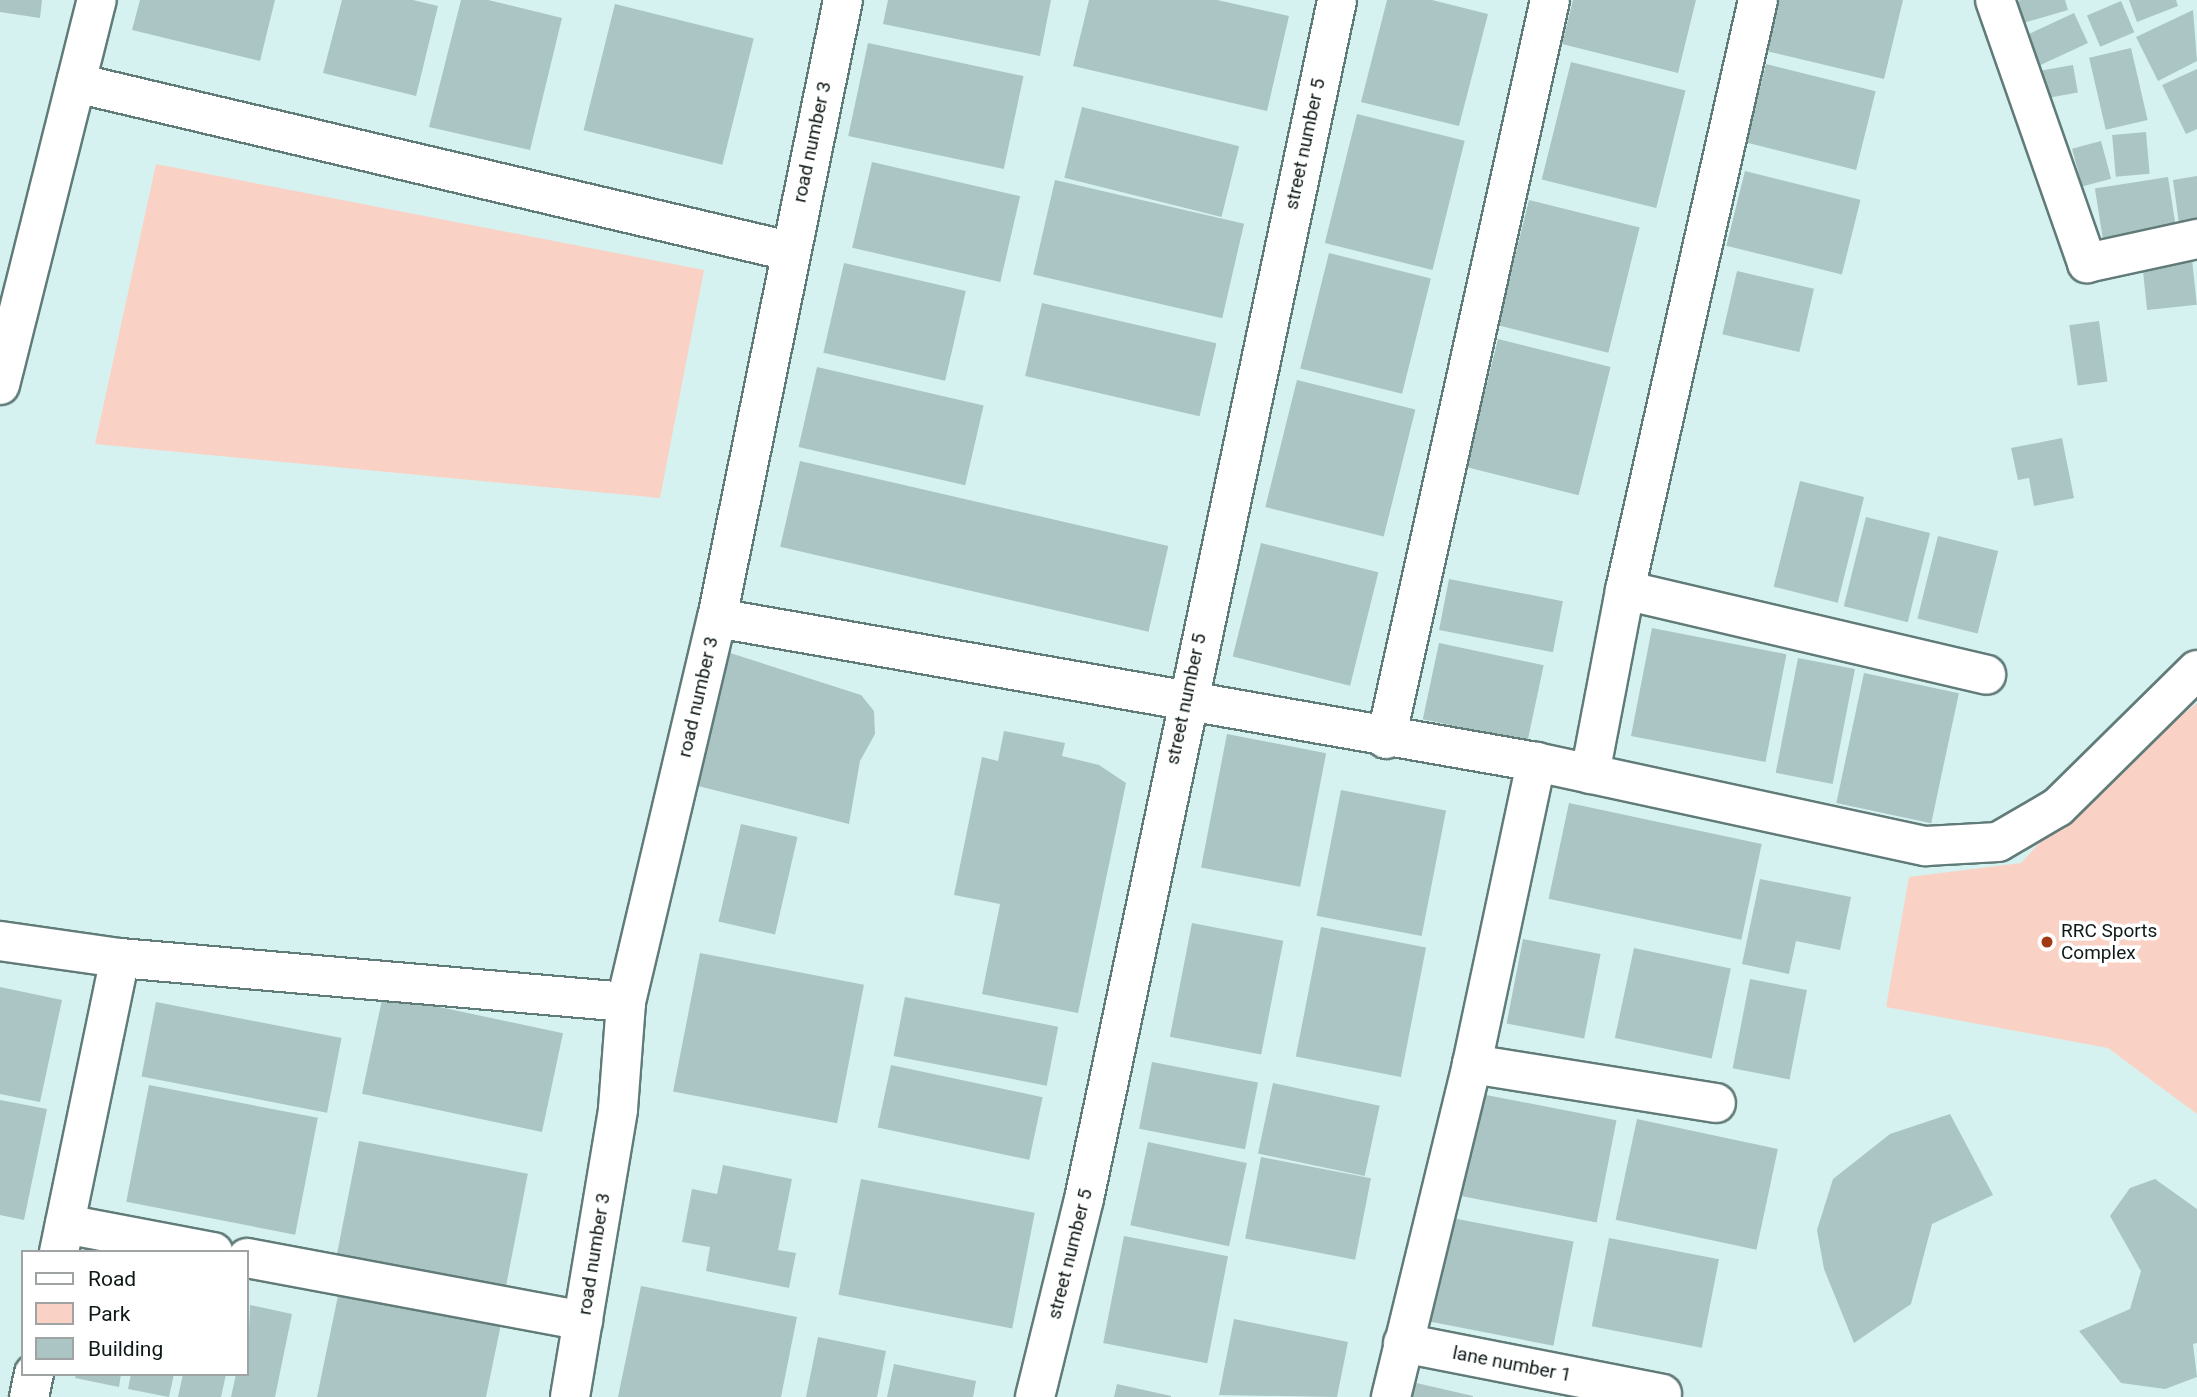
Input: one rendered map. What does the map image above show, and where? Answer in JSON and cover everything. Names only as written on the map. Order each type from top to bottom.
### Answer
[{"type":"street","points":[[0,385],[97,0]]},
{"type":"street","name":"road number 3","points":[[570,1397],[618,1109],[626,1002],[717,618],[789,251],[843,0]]},
{"type":"street","name":"street number 5","points":[[1035,1397],[1084,1199],[1186,700],[1337,0]]},
{"type":"street","points":[[1386,739],[1550,0]]},
{"type":"street","points":[[1590,774],[1625,590],[1758,0]]},
{"type":"street","points":[[1994,0],[2087,263],[2197,239]]},
{"type":"street","points":[[76,83],[789,251]]},
{"type":"street","points":[[1625,590],[1986,674]]},
{"type":"street","points":[[717,618],[1186,700],[1386,739],[1536,762],[1926,846],[1998,842],[2058,807],[2197,670]]},
{"type":"street","points":[[1391,1397],[1472,1064],[1536,762]]},
{"type":"street","points":[[0,941],[120,958],[626,1002]]},
{"type":"street","points":[[120,958],[62,1238],[191,1250]]},
{"type":"street","points":[[1472,1064],[1716,1103]]},
{"type":"street","points":[[248,1258],[583,1321]]},
{"type":"street","name":"lane number 1","points":[[1403,1343],[1662,1394]]},
{"type":"street","points":[[29,1397],[34,1376]]},
{"type":"green space","points":[[156,164],[704,270],[660,498],[95,444]]},
{"type":"green space","name":"RRC Sports Complex","points":[[2197,703],[2197,1114],[2108,1048],[1886,1007],[1909,877],[2021,863],[2083,796]]},
{"type":"building","points":[[0,0],[42,0],[40,18],[0,12]]},
{"type":"building","points":[[140,0],[275,0],[260,61],[132,30]]},
{"type":"building","points":[[342,0],[413,0],[438,6],[416,96],[323,73]]},
{"type":"building","points":[[461,0],[488,0],[562,18],[530,150],[429,127]]},
{"type":"building","points":[[888,0],[1051,0],[1040,56],[883,24]]},
{"type":"building","points":[[1089,0],[1217,0],[1289,16],[1267,111],[1073,66]]},
{"type":"building","points":[[1387,0],[1432,0],[1488,14],[1459,126],[1361,102]]},
{"type":"building","points":[[1573,0],[1696,0],[1678,73],[1562,44]]},
{"type":"building","points":[[1778,0],[1903,0],[1884,79],[1766,51]]},
{"type":"building","points":[[2021,0],[2065,0],[2068,10],[2016,25],[2010,3]]},
{"type":"building","points":[[2129,0],[2176,0],[2178,6],[2137,22]]},
{"type":"building","points":[[2121,1],[2134,32],[2100,47],[2087,15]]},
{"type":"building","points":[[615,4],[754,39],[722,165],[584,130]]},
{"type":"building","points":[[2193,10],[2197,61],[2158,81],[2136,37]]},
{"type":"building","points":[[2074,13],[2088,43],[2039,66],[2025,36]]},
{"type":"building","points":[[868,43],[1024,76],[1004,169],[848,136]]},
{"type":"building","points":[[2131,48],[2148,120],[2106,130],[2089,58]]},
{"type":"building","points":[[1571,62],[1685,91],[1656,208],[1542,179]]},
{"type":"building","points":[[1766,64],[1876,91],[1856,170],[1746,143]]},
{"type":"building","points":[[2073,65],[2078,93],[2040,99],[2036,72]]},
{"type":"building","points":[[2197,69],[2197,129],[2186,134],[2162,85]]},
{"type":"building","points":[[1082,107],[1239,146],[1222,217],[1064,178]]},
{"type":"building","points":[[1357,114],[1465,141],[1433,270],[1325,243]]},
{"type":"building","points":[[2146,132],[2150,174],[2116,177],[2112,135]]},
{"type":"building","points":[[2101,141],[2111,179],[2082,186],[2072,149]]},
{"type":"building","points":[[872,162],[1020,196],[1000,282],[852,248]]},
{"type":"building","points":[[1745,171],[1860,200],[1842,275],[1726,246]]},
{"type":"building","points":[[2197,176],[2197,221],[2179,224],[2173,180]]},
{"type":"building","points":[[2168,177],[2176,226],[2103,238],[2095,189]]},
{"type":"building","points":[[1055,180],[1244,224],[1222,318],[1033,275]]},
{"type":"building","points":[[1529,200],[1640,228],[1608,353],[1498,325]]},
{"type":"building","points":[[1329,253],[1431,278],[1402,394],[1300,368]]},
{"type":"building","points":[[2192,259],[2197,305],[2147,310],[2142,264]]},
{"type":"building","points":[[844,263],[966,291],[945,381],[823,353]]},
{"type":"building","points":[[1737,271],[1814,289],[1799,352],[1722,334]]},
{"type":"building","points":[[1042,303],[1216,343],[1200,416],[1025,376]]},
{"type":"building","points":[[2099,321],[2107,381],[2078,386],[2069,325]]},
{"type":"building","points":[[1498,339],[1611,367],[1579,495],[1466,467]]},
{"type":"building","points":[[817,367],[984,405],[965,485],[799,447]]},
{"type":"building","points":[[1297,380],[1415,410],[1384,537],[1265,507]]},
{"type":"building","points":[[2062,438],[2074,498],[2034,506],[2029,478],[2018,480],[2011,448]]},
{"type":"building","points":[[800,461],[1168,546],[1149,632],[780,547]]},
{"type":"building","points":[[1800,481],[1864,497],[1838,603],[1774,587]]},
{"type":"building","points":[[1866,517],[1930,533],[1908,622],[1844,606]]},
{"type":"building","points":[[1938,536],[1998,551],[1978,633],[1917,618]]},
{"type":"building","points":[[1261,543],[1378,572],[1350,686],[1233,657]]},
{"type":"building","points":[[1449,579],[1563,601],[1553,652],[1439,630]]},
{"type":"building","points":[[1652,628],[1786,654],[1765,762],[1631,736]]},
{"type":"building","points":[[1439,643],[1544,665],[1527,742],[1423,719]]},
{"type":"building","points":[[727,652],[861,695],[874,711],[875,734],[860,761],[849,824],[694,785]]},
{"type":"building","points":[[1798,658],[1855,669],[1833,784],[1776,773]]},
{"type":"building","points":[[1864,673],[1959,693],[1931,823],[1836,803]]},
{"type":"building","points":[[1004,731],[1065,743],[1062,756],[1099,765],[1126,783],[1078,1013],[982,994],[1000,904],[954,895],[982,757],[998,761]]},
{"type":"building","points":[[1227,734],[1326,753],[1300,887],[1201,868]]},
{"type":"building","points":[[1341,790],[1446,810],[1422,936],[1317,916]]},
{"type":"building","points":[[1569,803],[1762,844],[1741,940],[1549,899]]},
{"type":"building","points":[[741,824],[798,837],[775,934],[719,921]]},
{"type":"building","points":[[1760,879],[1851,897],[1840,950],[1796,941],[1789,974],[1742,964]]},
{"type":"building","points":[[1192,923],[1283,941],[1261,1055],[1170,1037]]},
{"type":"building","points":[[1321,927],[1426,947],[1401,1077],[1296,1057]]},
{"type":"building","points":[[1523,939],[1601,954],[1584,1038],[1507,1023]]},
{"type":"building","points":[[1634,948],[1731,969],[1712,1059],[1615,1038]]},
{"type":"building","points":[[700,953],[864,985],[837,1123],[673,1091]]},
{"type":"building","points":[[1750,979],[1807,990],[1790,1079],[1733,1068]]},
{"type":"building","points":[[0,987],[62,1000],[40,1102],[0,1094]]},
{"type":"building","points":[[383,995],[563,1033],[542,1132],[362,1094]]},
{"type":"building","points":[[905,997],[1058,1027],[1047,1086],[894,1056]]},
{"type":"building","points":[[156,1002],[342,1038],[327,1113],[141,1077]]},
{"type":"building","points":[[1152,1062],[1258,1083],[1245,1149],[1139,1129]]},
{"type":"building","points":[[891,1065],[1043,1097],[1029,1160],[878,1128]]},
{"type":"building","points":[[1273,1083],[1380,1106],[1365,1176],[1258,1153]]},
{"type":"building","points":[[149,1085],[318,1118],[295,1235],[126,1202]]},
{"type":"building","points":[[1481,1094],[1616,1120],[1597,1222],[1461,1196]]},
{"type":"building","points":[[0,1100],[47,1109],[24,1220],[0,1215]]},
{"type":"building","points":[[1950,1114],[1993,1195],[1932,1224],[1911,1304],[1854,1343],[1824,1269],[1817,1230],[1833,1179],[1890,1134]]},
{"type":"building","points":[[1637,1119],[1778,1149],[1756,1250],[1616,1220]]},
{"type":"building","points":[[359,1141],[528,1174],[505,1290],[336,1257]]},
{"type":"building","points":[[1148,1142],[1247,1163],[1229,1246],[1130,1225]]},
{"type":"building","points":[[1261,1157],[1371,1178],[1355,1260],[1245,1238]]},
{"type":"building","points":[[723,1165],[792,1179],[778,1250],[796,1253],[789,1288],[706,1271],[710,1247],[682,1242],[692,1189],[717,1194]]},
{"type":"building","points":[[861,1179],[1035,1213],[1012,1329],[838,1295]]},
{"type":"building","points":[[2155,1179],[2197,1209],[2197,1343],[2193,1344],[2197,1377],[2165,1389],[2121,1383],[2079,1331],[2130,1309],[2141,1271],[2110,1216],[2130,1188]]},
{"type":"building","points":[[1447,1217],[1574,1242],[1553,1346],[1427,1321]]},
{"type":"building","points":[[1124,1236],[1228,1256],[1207,1363],[1103,1343]]},
{"type":"building","points":[[1609,1238],[1719,1259],[1702,1348],[1592,1326]]},
{"type":"building","points":[[641,1286],[797,1317],[781,1397],[618,1397]]},
{"type":"building","points":[[339,1291],[501,1324],[486,1397],[317,1397]]},
{"type":"building","points":[[250,1305],[292,1314],[275,1397],[231,1397],[236,1376],[248,1376]]},
{"type":"building","points":[[1234,1319],[1348,1342],[1337,1397],[1219,1395]]},
{"type":"building","points":[[818,1337],[886,1351],[877,1397],[806,1397]]},
{"type":"building","points":[[894,1364],[976,1381],[973,1397],[887,1397]]},
{"type":"building","points":[[76,1376],[121,1376],[119,1387]]},
{"type":"building","points":[[131,1376],[174,1376],[169,1397],[128,1389]]},
{"type":"building","points":[[183,1376],[226,1376],[221,1397],[178,1397]]},
{"type":"building","points":[[1412,1382],[1473,1396],[1473,1397],[1408,1397]]},
{"type":"building","points":[[1117,1384],[1171,1396],[1171,1397],[1114,1397]]},
{"type":"place","name":"RRC Sports Complex","points":[[2047,942]]}]
